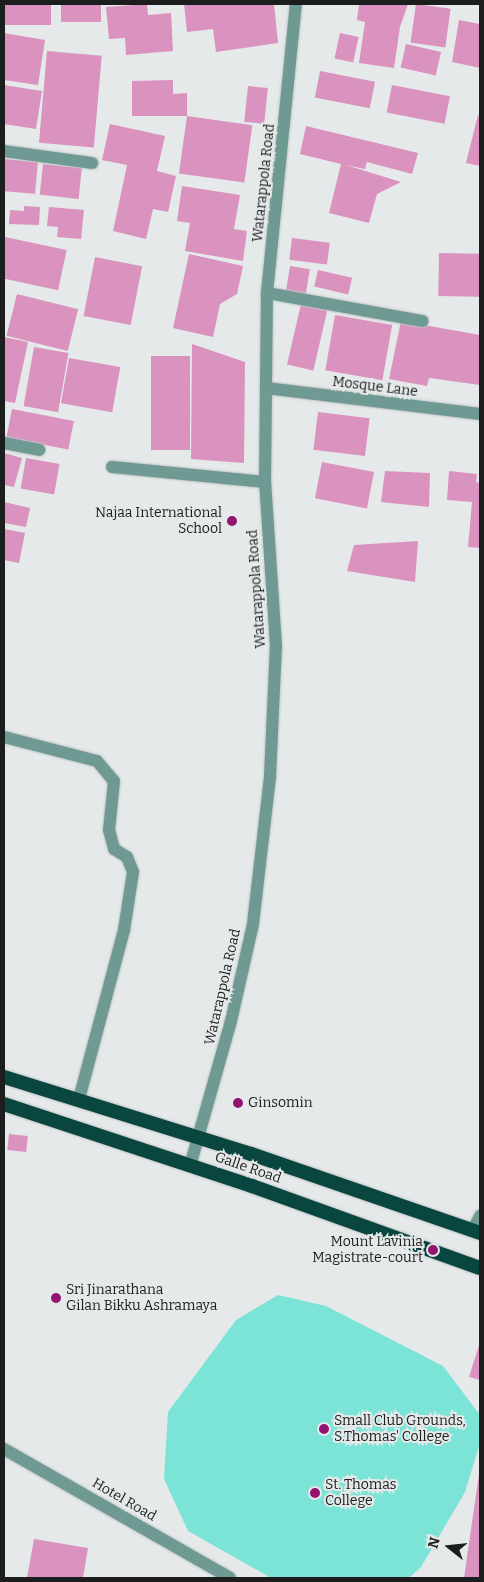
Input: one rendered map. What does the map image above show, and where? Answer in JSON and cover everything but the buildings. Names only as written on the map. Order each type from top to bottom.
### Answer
[{"type":"highway","name":"Galle Road","points":[[4,1077],[80,1099],[200,1138],[477,1231]]},
{"type":"highway","name":"Galle Road","points":[[4,1104],[190,1166],[480,1268]]},
{"type":"street","name":"Watarappola Road","points":[[190,1166],[200,1138],[232,1021],[253,924],[270,777],[276,646],[265,482],[267,293],[296,4]]},
{"type":"street","points":[[4,151],[92,162]]},
{"type":"street","points":[[267,293],[422,321]]},
{"type":"street","name":"Mosque Lane","points":[[266,388],[480,414]]},
{"type":"street","points":[[4,443],[39,450]]},
{"type":"street","points":[[112,467],[265,482]]},
{"type":"street","points":[[4,737],[98,761],[114,781],[109,830],[114,849],[127,857],[133,872],[124,930],[80,1099]]},
{"type":"street","points":[[477,1231],[480,1216]]},
{"type":"street","name":"Hotel Road","points":[[4,1449],[230,1578]]},
{"type":"shaded area","name":"Small Club Grounds, S.Thomas' College","points":[[278,1295],[326,1306],[443,1366],[480,1415],[480,1443],[465,1492],[421,1567],[409,1578],[271,1578],[188,1531],[164,1479],[168,1412],[236,1320]]},
{"type":"place","name":"Najaa International School","points":[[232,521]]},
{"type":"place","name":"Ginsomin","points":[[238,1103]]},
{"type":"place","name":"Mount Lavinia Magistrate-court","points":[[433,1250]]},
{"type":"place","name":"Sri Jinarathana Gilan Bikku Ashramaya","points":[[56,1298]]},
{"type":"place","name":"Small Club Grounds, S.Thomas' College","points":[[324,1429]]},
{"type":"place","name":"St. Thomas College","points":[[315,1493]]}]
